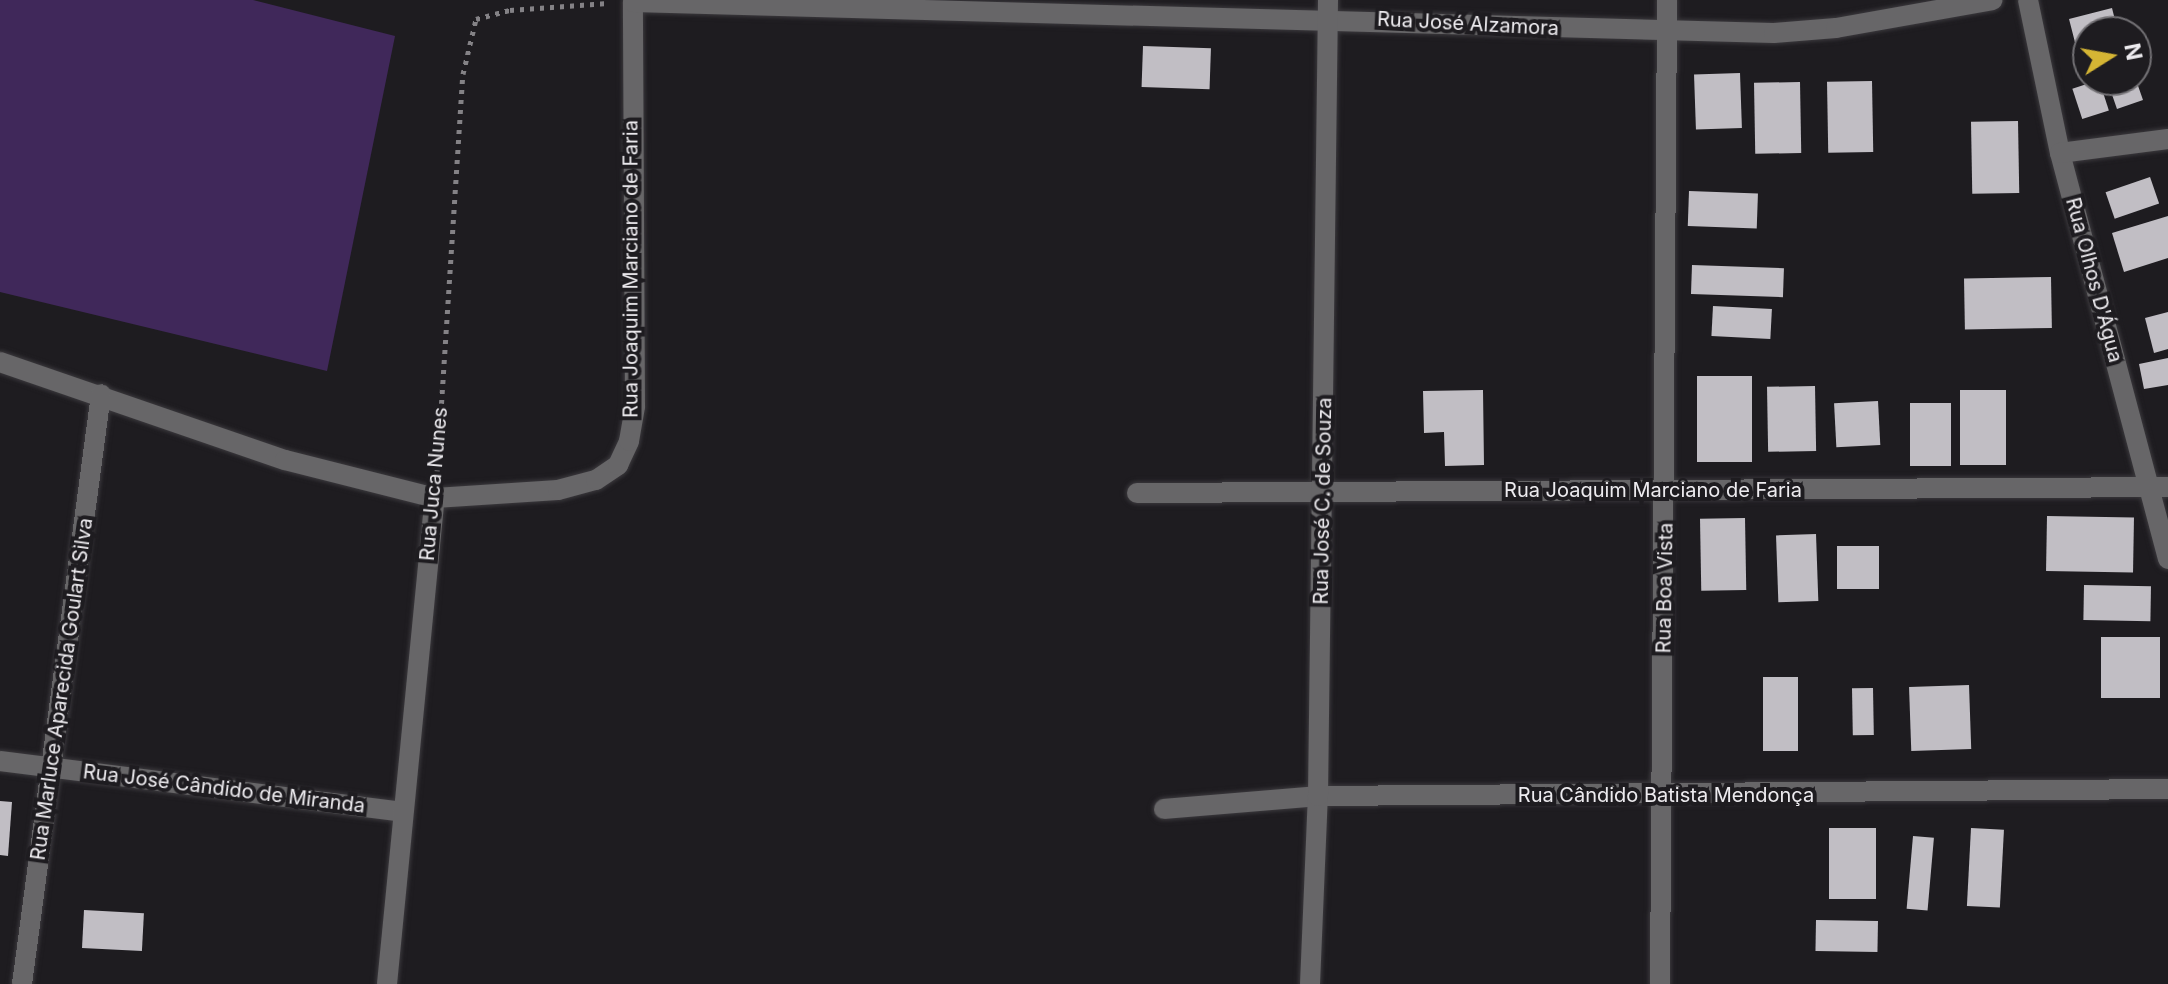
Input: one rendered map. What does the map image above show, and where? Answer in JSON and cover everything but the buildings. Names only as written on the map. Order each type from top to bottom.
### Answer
[{"type":"street","name":"Rua Boa Vista","points":[[1660,984],[1666,489],[1667,0]]},
{"type":"street","name":"Rua José Alzamora","points":[[633,2],[1328,8],[1668,32],[1836,28],[1993,0]]},
{"type":"street","name":"Rua Olhos D'Água","points":[[2028,0],[2060,153],[2158,487],[2168,559]]},
{"type":"street","name":"Rua Joaquim Marciano de Faria","points":[[0,362],[101,394],[285,460],[435,498],[558,490],[596,480],[618,465],[629,441],[635,406],[633,2]]},
{"type":"street","name":"Rua José C. de Souza","points":[[1310,984],[1318,796],[1328,8]]},
{"type":"street","points":[[2060,153],[2168,139]]},
{"type":"street","name":"Rua Marluce Aparecida Goulart Silva","points":[[22,984],[101,394]]},
{"type":"street","name":"Rua Joaquim Marciano de Faria","points":[[1137,493],[2158,487]]},
{"type":"street","name":"Rua Juca Nunes","points":[[387,984],[401,812],[435,498]]},
{"type":"street","name":"Rua José Cândido de Miranda","points":[[0,761],[401,812]]},
{"type":"street","name":"Rua Cândido Batista Mendonça","points":[[1164,809],[1318,796],[1663,796],[2168,789]]},
{"type":"path","name":"Rua Juca Nunes","points":[[435,498],[463,74],[476,19],[510,10],[633,2]]},
{"type":"shaded area","points":[[0,0],[253,0],[395,36],[327,371],[0,292]]}]
